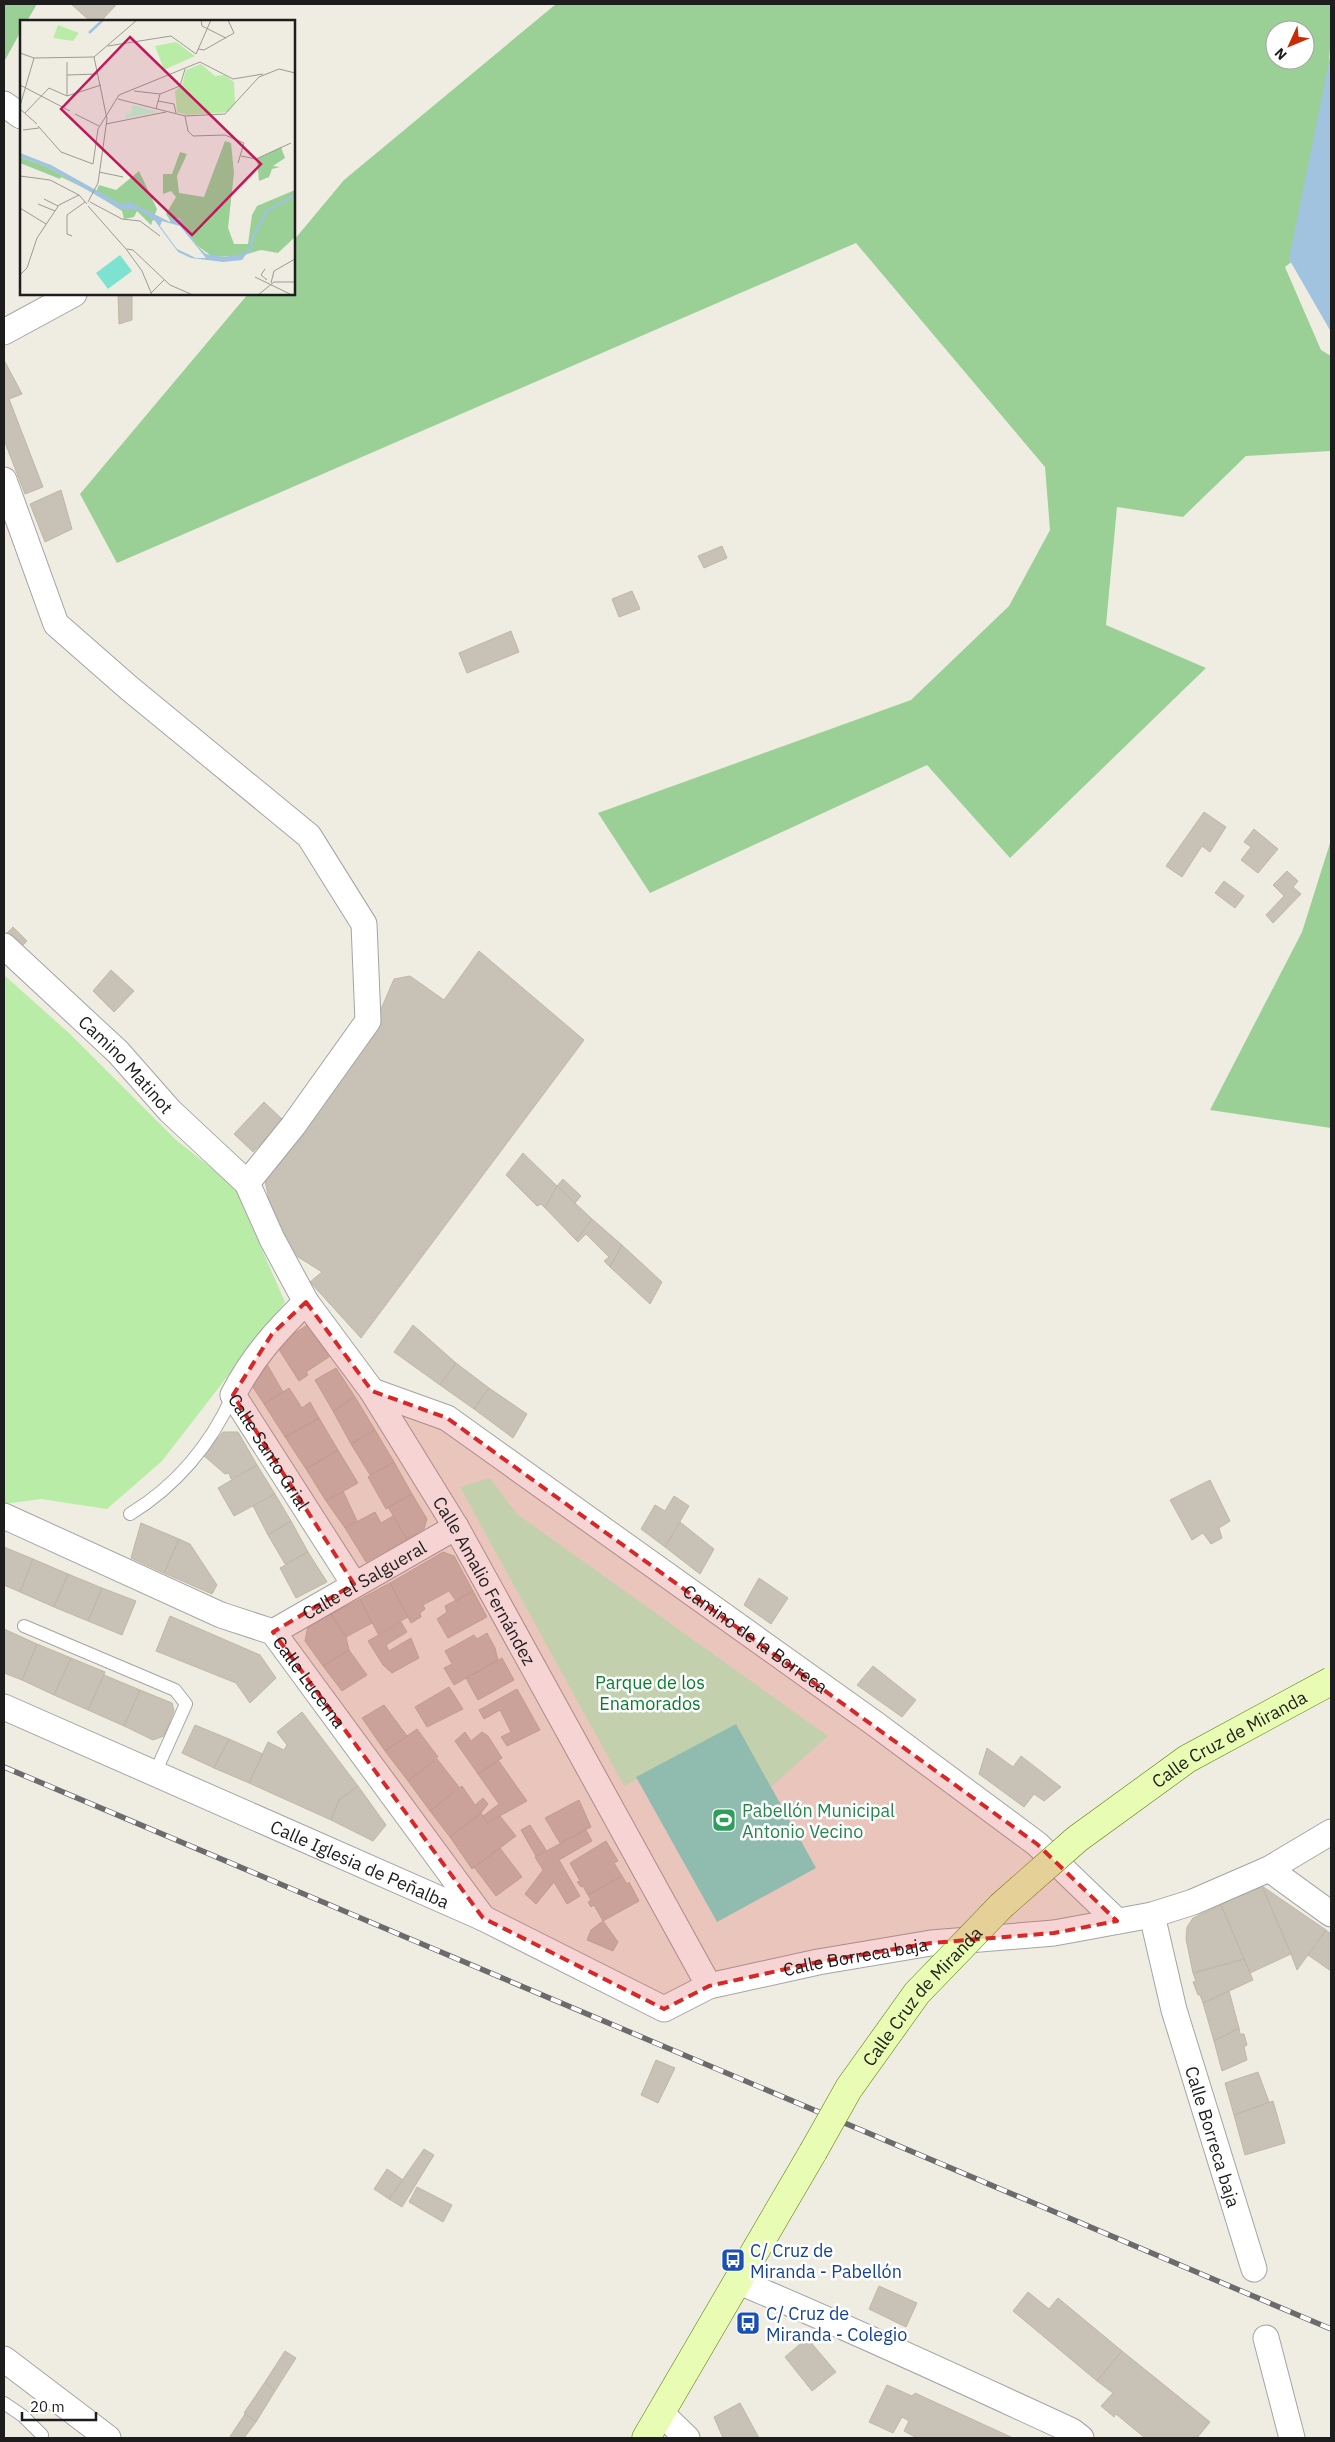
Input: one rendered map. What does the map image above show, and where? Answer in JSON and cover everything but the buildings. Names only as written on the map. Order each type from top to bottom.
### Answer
[{"type":"street","points":[[4,104],[20,115]]},
{"type":"street","points":[[4,332],[72,295]]},
{"type":"street","points":[[4,480],[56,624],[129,688],[309,836],[364,924],[368,1021],[293,1126],[247,1183]]},
{"type":"street","name":"Camino Matinot","points":[[4,946],[118,1052],[170,1111],[247,1183]]},
{"type":"street","name":"Calle Amalio Fernández","points":[[247,1183],[272,1239],[306,1302],[372,1391],[456,1527],[709,1986]]},
{"type":"street","name":"Calle Santo Grial","points":[[306,1302],[272,1334],[242,1377],[233,1395],[354,1584]]},
{"type":"street","name":"Camino de la Borreca","points":[[372,1391],[447,1418],[874,1723],[1038,1844],[1117,1921]]},
{"type":"street","name":"Calle Lucerna","points":[[4,1516],[221,1615],[273,1632],[483,1918]]},
{"type":"street","name":"Calle el Salgueral","points":[[273,1632],[456,1527]]},
{"type":"street","name":"Calle Cruz de Miranda","points":[[646,2438],[849,2088],[917,1994],[1001,1906],[1077,1839],[1187,1759],[1331,1681]]},
{"type":"street","name":"Calle Iglesia de Peñalba","points":[[4,1707],[483,1918],[664,2009],[709,1986]]},
{"type":"street","name":"Calle Borreca baja","points":[[709,1986],[818,1962],[931,1943],[1054,1933],[1152,1915],[1193,1902],[1269,1868],[1331,1832]]},
{"type":"street","points":[[1269,1868],[1331,1914]]},
{"type":"street","name":"Calle Borreca baja","points":[[1152,1915],[1174,2010],[1254,2269]]},
{"type":"street","points":[[737,2282],[801,2308],[975,2386],[1072,2431],[1081,2438]]},
{"type":"street","points":[[1266,2338],[1292,2438]]},
{"type":"street","points":[[4,2359],[108,2438]]},
{"type":"street","points":[[661,2413],[687,2438]]},
{"type":"lane","points":[[130,1514],[152,1500],[204,1447],[233,1395]]},
{"type":"lane","points":[[24,1626],[175,1690],[186,1704],[155,1773]]},
{"type":"lane","points":[[4,2403],[23,2416],[42,2435],[42,2438]]},
{"type":"highlighted area","points":[[306,1302],[372,1391],[447,1418],[1037,1844],[1117,1921],[1054,1933],[931,1943],[818,1962],[709,1986],[664,2009],[483,1918],[273,1632],[354,1584],[233,1395],[272,1334]]},
{"type":"green space","points":[[4,4],[37,4],[28,20],[20,20],[20,33],[4,62]]},
{"type":"green space","points":[[556,4],[1331,4],[1331,37],[1314,245],[1285,267],[1321,350],[1331,356],[1331,451],[1246,456],[1183,517],[1117,507],[1106,625],[1206,668],[1010,858],[927,765],[650,893],[598,813],[911,700],[1009,606],[1050,530],[1045,467],[856,243],[117,563],[80,494],[247,295],[295,295],[295,239],[344,180]]},
{"type":"green space","points":[[1331,840],[1331,1128],[1210,1110],[1302,932]]},
{"type":"green space","points":[[4,975],[69,1033],[175,1139],[234,1186],[285,1302],[162,1461],[107,1509],[41,1499],[4,1504]]},
{"type":"green space","name":"Parque de los Enamorados","points":[[490,1478],[517,1514],[828,1736],[771,1787],[736,1724],[624,1786],[460,1487]]},
{"type":"shaded area","points":[[1331,52],[1331,332],[1289,259]]},
{"type":"shaded area","name":"Pabellón Municipal Antonio Vecino","points":[[736,1724],[816,1868],[717,1922],[636,1777]]},
{"type":"railway","points":[[4,1767],[1331,2329]]},
{"type":"place","name":"Pabellón Municipal Antonio Vecino","points":[[724,1820]]},
{"type":"place","name":"C/ Cruz de Miranda - Pabellón","points":[[733,2260]]},
{"type":"place","name":"C/ Cruz de Miranda - Colegio","points":[[748,2323]]}]
